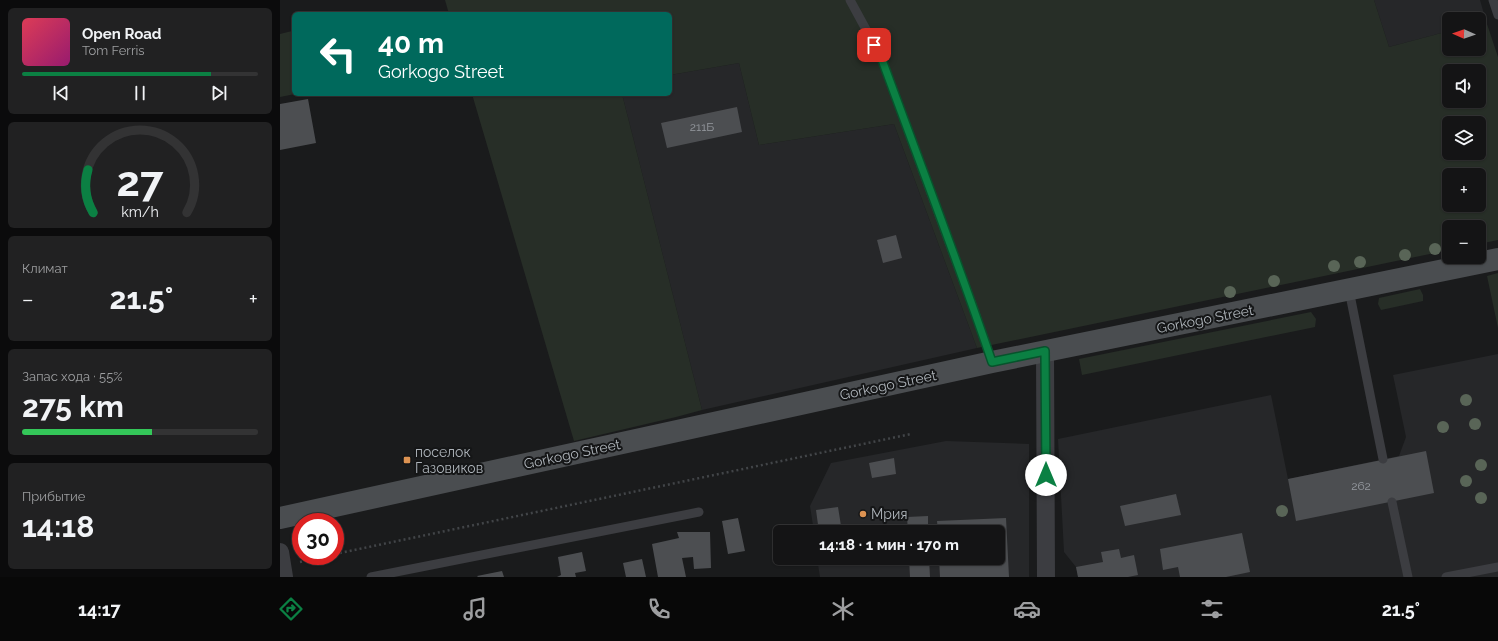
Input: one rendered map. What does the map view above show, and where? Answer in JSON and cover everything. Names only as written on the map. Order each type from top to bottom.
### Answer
[{"type":"main road","name":"Gorkogo Street","points":[[280,518],[992,362],[1498,260]]},
{"type":"street","points":[[1045,351],[1046,577]]},
{"type":"lane","points":[[850,0],[881,57],[992,362]]},
{"type":"lane","points":[[1493,0],[1498,15]]},
{"type":"lane","points":[[1349,290],[1383,459]]},
{"type":"lane","points":[[1392,502],[1408,577]]},
{"type":"lane","points":[[371,577],[699,512]]},
{"type":"lane","points":[[1446,577],[1498,567]]},
{"type":"path","points":[[344,552],[911,434]]},
{"type":"path","points":[[282,565],[292,563]]},
{"type":"shaded area","points":[[445,0],[1374,0],[1389,47],[1442,33],[1442,56],[1486,56],[1486,21],[1498,57],[1498,240],[1486,243],[1486,220],[1442,220],[1442,251],[977,348],[894,124],[759,145],[739,63],[672,75],[672,12],[448,12]]},
{"type":"shaded area","points":[[1374,0],[1480,0],[1483,12],[1442,12],[1442,33],[1389,47]]},
{"type":"shaded area","points":[[292,31],[292,95],[280,97],[280,34]]},
{"type":"shaded area","points":[[739,63],[759,145],[894,124],[977,348],[702,410],[623,96],[672,96],[672,75]]},
{"type":"shaded area","points":[[473,96],[623,96],[702,410],[574,441]]},
{"type":"shaded area","points":[[1498,273],[1498,328],[1487,276]]},
{"type":"shaded area","points":[[1420,289],[1423,295],[1423,301],[1381,310],[1378,304],[1379,298]]},
{"type":"shaded area","points":[[1311,312],[1316,319],[1315,327],[1082,375],[1079,359]]},
{"type":"shaded area","points":[[1498,354],[1498,577],[1078,577],[1076,567],[1064,552],[1058,439],[1271,395],[1288,479],[1399,456],[1406,437],[1393,375]]},
{"type":"shaded area","points":[[946,441],[1029,444],[1029,577],[820,577],[818,565],[1005,565],[1005,525],[813,525],[810,506],[831,463]]},
{"type":"building","points":[[308,99],[316,143],[280,150],[280,104]]},
{"type":"building","points":[[737,107],[742,132],[667,148],[661,123]]},
{"type":"building","points":[[896,235],[902,258],[883,263],[877,240]]},
{"type":"building","points":[[1426,451],[1434,493],[1296,521],[1288,479]]},
{"type":"building","points":[[894,458],[896,474],[872,478],[869,463]]},
{"type":"building","points":[[1176,494],[1181,515],[1125,526],[1120,506]]},
{"type":"building","points":[[838,507],[841,525],[818,525],[816,510]]},
{"type":"building","points":[[928,516],[928,525],[908,525],[907,517]]},
{"type":"building","points":[[738,518],[745,551],[728,554],[722,521]]},
{"type":"building","points":[[1006,518],[1009,577],[940,577],[939,565],[1005,565],[1005,525],[937,525],[937,521]]},
{"type":"building","points":[[677,532],[710,532],[711,568],[694,569],[693,557],[682,558],[686,577],[658,577],[652,544],[679,538]]},
{"type":"building","points":[[1242,533],[1250,572],[1226,577],[1180,577],[1178,567],[1163,570],[1160,549]]},
{"type":"building","points":[[1119,549],[1121,558],[1134,555],[1138,575],[1128,577],[1078,577],[1076,567],[1103,562],[1101,552]]},
{"type":"building","points":[[582,552],[586,571],[575,573],[576,577],[557,577],[561,575],[558,557]]},
{"type":"building","points":[[642,559],[646,577],[626,577],[623,563]]},
{"type":"building","points":[[909,565],[929,565],[930,577],[910,577]]},
{"type":"building","points":[[502,571],[504,577],[477,576]]},
{"type":"place","name":"поселок Газовиков","points":[[407,460]]},
{"type":"place","name":"Мрия","points":[[863,514]]},
{"type":"route","points":[[874,45],[881,57],[992,362],[1045,351],[1046,475]]}]
